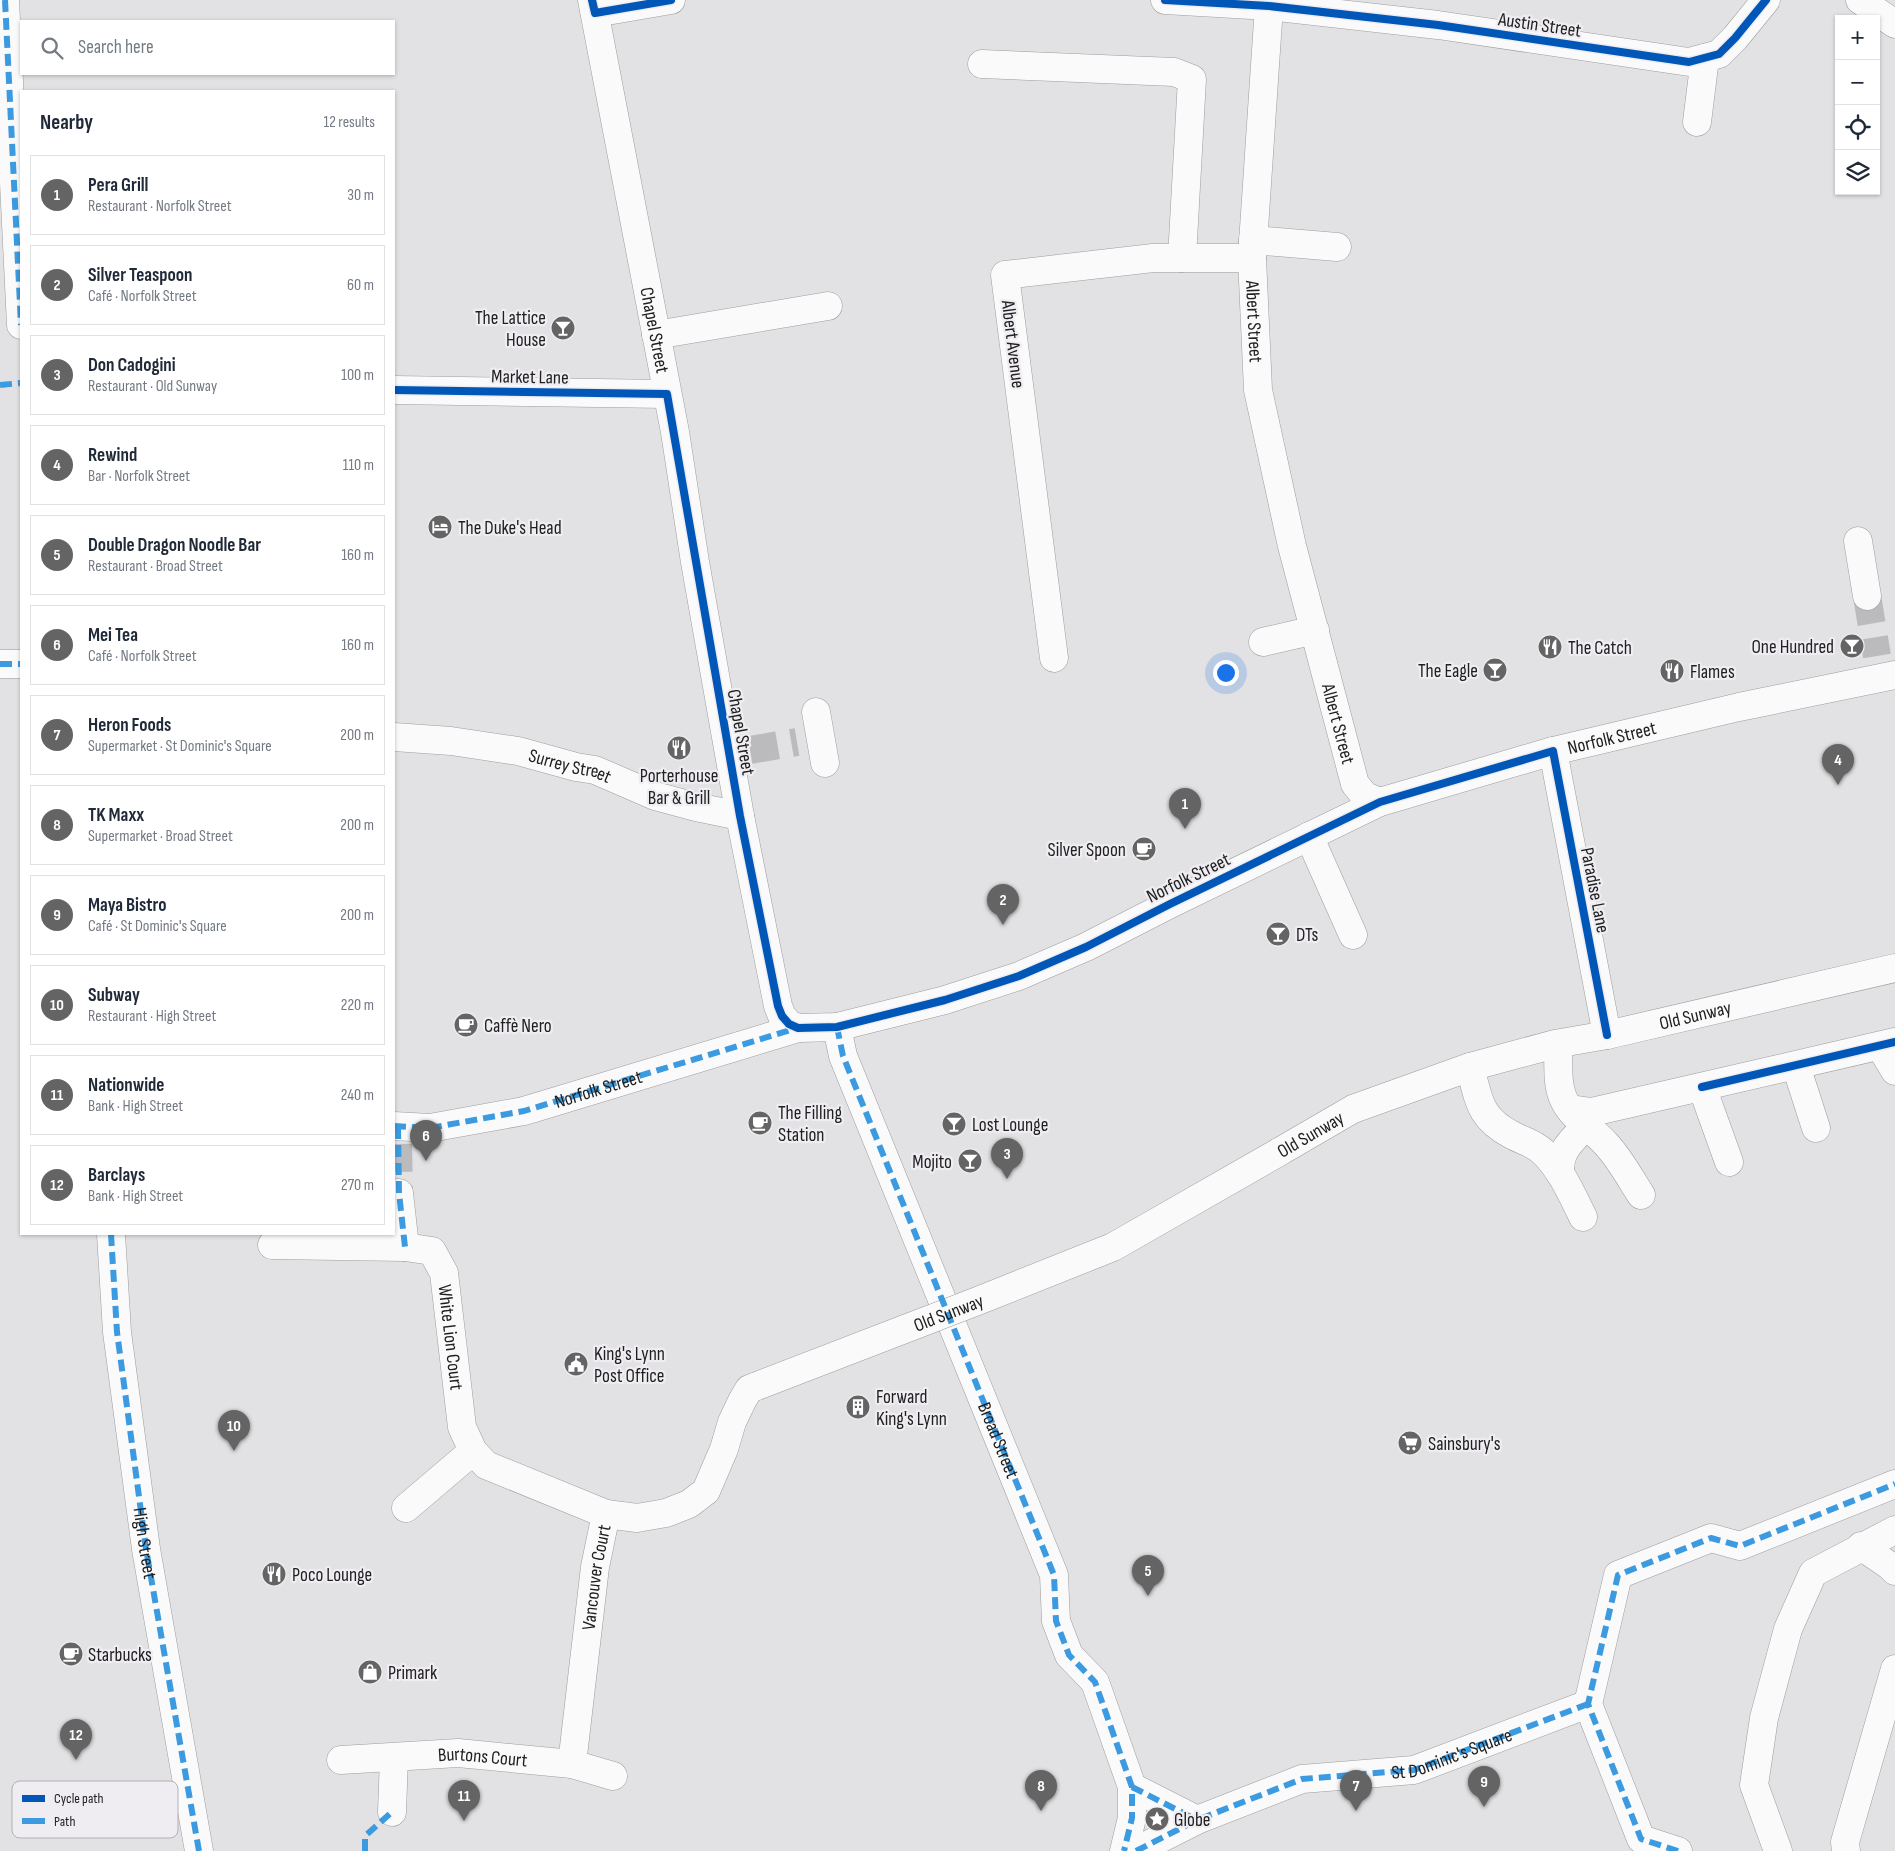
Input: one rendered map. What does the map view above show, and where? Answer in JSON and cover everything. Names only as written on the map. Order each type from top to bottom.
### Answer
[{"type":"street","points":[[5,0],[20,305]]},
{"type":"street","points":[[593,7],[671,0]]},
{"type":"street","name":"Austin Street","points":[[1165,0],[1269,6],[1324,6],[1689,62],[1719,54],[1735,38],[1766,0]]},
{"type":"street","points":[[1860,0],[1873,15]]},
{"type":"street","points":[[1860,0],[1895,24]]},
{"type":"street","name":"Albert Street","points":[[1269,6],[1252,249],[1258,390],[1292,546],[1355,784],[1365,796],[1380,802]]},
{"type":"street","name":"Chapel Street","points":[[593,7],[667,394],[740,752],[740,816],[778,1006],[782,1016],[789,1024],[798,1028]]},
{"type":"street","points":[[1880,24],[1895,42]]},
{"type":"street","points":[[1698,122],[1705,58]]},
{"type":"street","points":[[982,64],[1174,72],[1192,79],[1182,258]]},
{"type":"street","name":"Albert Avenue","points":[[1054,658],[1005,274],[1153,258],[1182,258],[1252,249],[1337,248]]},
{"type":"street","points":[[656,335],[828,306]]},
{"type":"street","name":"Market Lane","points":[[395,390],[667,394]]},
{"type":"street","points":[[1858,541],[1866,596]]},
{"type":"street","points":[[1263,642],[1315,630]]},
{"type":"street","points":[[0,664],[20,664]]},
{"type":"street","name":"Norfolk Street","points":[[837,1028],[946,1000],[1020,976],[1086,948],[1170,904],[1380,802],[1553,751],[1739,708],[1884,670]]},
{"type":"street","points":[[814,748],[816,712]]},
{"type":"street","name":"Surrey Street","points":[[395,737],[451,741],[518,751],[595,770],[655,796],[740,816]]},
{"type":"street","name":"Paradise Lane","points":[[1553,751],[1607,1035]]},
{"type":"street","points":[[1309,836],[1353,935]]},
{"type":"street","name":"Old Sunway","points":[[757,1386],[1113,1247],[1353,1109],[1470,1067],[1558,1044],[1607,1035],[1895,968]]},
{"type":"street","points":[[798,1028],[837,1028]]},
{"type":"street","name":"Norfolk Street","points":[[396,1132],[446,1126],[524,1111],[798,1028]]},
{"type":"street","name":"Broad Street","points":[[837,1028],[843,1056],[1054,1574],[1056,1621],[1069,1655],[1095,1682],[1132,1787],[1132,1818],[1124,1851]]},
{"type":"street","points":[[1558,1044],[1559,1087],[1564,1100],[1578,1118],[1605,1142],[1641,1195]]},
{"type":"street","points":[[1560,1173],[1561,1157],[1578,1118],[1592,1112],[1888,1044],[1895,1070]]},
{"type":"street","points":[[1796,1066],[1816,1128]]},
{"type":"street","points":[[1470,1067],[1481,1108],[1491,1122],[1503,1131],[1537,1147],[1544,1153],[1560,1173],[1583,1217]]},
{"type":"street","points":[[1702,1087],[1729,1162]]},
{"type":"street","points":[[400,1193],[405,1247]]},
{"type":"street","name":"High Street","points":[[111,1235],[117,1332],[146,1549],[199,1851]]},
{"type":"street","name":"White Lion Court","points":[[272,1245],[405,1247],[432,1251],[444,1273],[462,1428],[473,1451],[486,1465],[606,1514]]},
{"type":"street","name":"Vancouver Court","points":[[572,1764],[595,1568],[606,1514],[638,1518],[666,1513],[689,1504],[706,1491],[742,1401],[749,1389],[757,1386]]},
{"type":"street","points":[[406,1508],[473,1451]]},
{"type":"street","points":[[1678,1851],[1642,1839],[1588,1704],[1618,1574],[1711,1538],[1740,1546],[1895,1484]]},
{"type":"street","points":[[1778,1851],[1754,1785],[1764,1718],[1788,1629],[1812,1573],[1895,1530]]},
{"type":"street","points":[[1862,1546],[1895,1571]]},
{"type":"street","points":[[1846,1851],[1845,1842],[1895,1669]]},
{"type":"street","name":"St Dominic's Square","points":[[1136,1851],[1197,1820],[1302,1779],[1414,1770],[1588,1704]]},
{"type":"street","name":"Burtons Court","points":[[341,1760],[458,1753],[572,1764]]},
{"type":"street","points":[[392,1812],[394,1758]]},
{"type":"street","points":[[572,1764],[613,1776]]},
{"type":"street","points":[[1132,1787],[1197,1820]]},
{"type":"tunnel","points":[[1867,596],[1877,656]]},
{"type":"tunnel","points":[[750,750],[797,742]]},
{"type":"tunnel","points":[[398,1144],[399,1193]]},
{"type":"marked path","points":[[5,0],[20,305]]},
{"type":"marked path","points":[[0,385],[20,383]]},
{"type":"marked path","points":[[0,664],[20,664]]},
{"type":"marked path","points":[[837,1027],[843,1056],[1054,1575],[1056,1621],[1069,1655],[1095,1682],[1132,1787],[1132,1818],[1124,1851]]},
{"type":"marked path","points":[[395,1126],[430,1128],[524,1111],[797,1028]]},
{"type":"marked path","points":[[398,1127],[399,1193],[405,1247]]},
{"type":"marked path","points":[[111,1235],[117,1332],[146,1549],[199,1851]]},
{"type":"marked path","points":[[1678,1851],[1641,1839],[1588,1704],[1618,1575],[1711,1538],[1740,1546],[1895,1484]]},
{"type":"marked path","points":[[1136,1851],[1197,1820],[1302,1779],[1414,1770],[1588,1704]]},
{"type":"marked path","points":[[1132,1787],[1197,1820]]},
{"type":"marked path","points":[[365,1851],[365,1836],[392,1812]]},
{"type":"cycle path","points":[[592,0],[595,13],[671,0]]},
{"type":"cycle path","points":[[1165,0],[1269,6],[1438,25],[1689,62],[1719,54],[1735,38],[1766,0]]},
{"type":"cycle path","points":[[395,390],[667,394],[740,816],[778,1006],[782,1016],[789,1024],[798,1028],[837,1027],[945,1000],[1019,976],[1086,947],[1380,802],[1553,751],[1607,1035]]},
{"type":"cycle path","points":[[1702,1087],[1895,1042]]},
{"type":"place","name":"The Lattice House","points":[[563,328]]},
{"type":"place","name":"The Duke's Head","points":[[440,527]]},
{"type":"place","name":"One Hundred","points":[[1852,646]]},
{"type":"place","name":"The Catch","points":[[1550,647]]},
{"type":"place","name":"The Eagle","points":[[1495,670]]},
{"type":"place","name":"Flames","points":[[1672,671]]},
{"type":"place","name":"Porterhouse Bar & Grill","points":[[679,748]]},
{"type":"place","name":"Rewind","points":[[1838,785]]},
{"type":"place","name":"Pera Grill","points":[[1185,829]]},
{"type":"place","name":"Silver Spoon","points":[[1144,849]]},
{"type":"place","name":"Silver Teaspoon","points":[[1003,925]]},
{"type":"place","name":"DTs","points":[[1278,934]]},
{"type":"place","name":"Caffè Nero","points":[[466,1025]]},
{"type":"place","name":"The Filling Station","points":[[760,1123]]},
{"type":"place","name":"Lost Lounge","points":[[954,1124]]},
{"type":"place","name":"Mei Tea","points":[[426,1161]]},
{"type":"place","name":"Mojito","points":[[970,1161]]},
{"type":"place","name":"Don Cadogini","points":[[1007,1179]]},
{"type":"place","name":"King's Lynn Post Office","points":[[576,1364]]},
{"type":"place","name":"Forward King's Lynn","points":[[858,1407]]},
{"type":"place","name":"Sainsbury's","points":[[1410,1443]]},
{"type":"place","name":"Subway","points":[[234,1451]]},
{"type":"place","name":"Poco Lounge","points":[[274,1574]]},
{"type":"place","name":"Double Dragon Noodle Bar","points":[[1148,1596]]},
{"type":"place","name":"Starbucks","points":[[71,1654]]},
{"type":"place","name":"Primark","points":[[370,1672]]},
{"type":"place","name":"Barclays","points":[[76,1760]]},
{"type":"place","name":"Maya Bistro","points":[[1484,1807]]},
{"type":"place","name":"TK Maxx","points":[[1041,1811]]},
{"type":"place","name":"Heron Foods","points":[[1356,1811]]},
{"type":"place","name":"Globe","points":[[1157,1819]]},
{"type":"place","name":"Nationwide","points":[[464,1821]]}]
